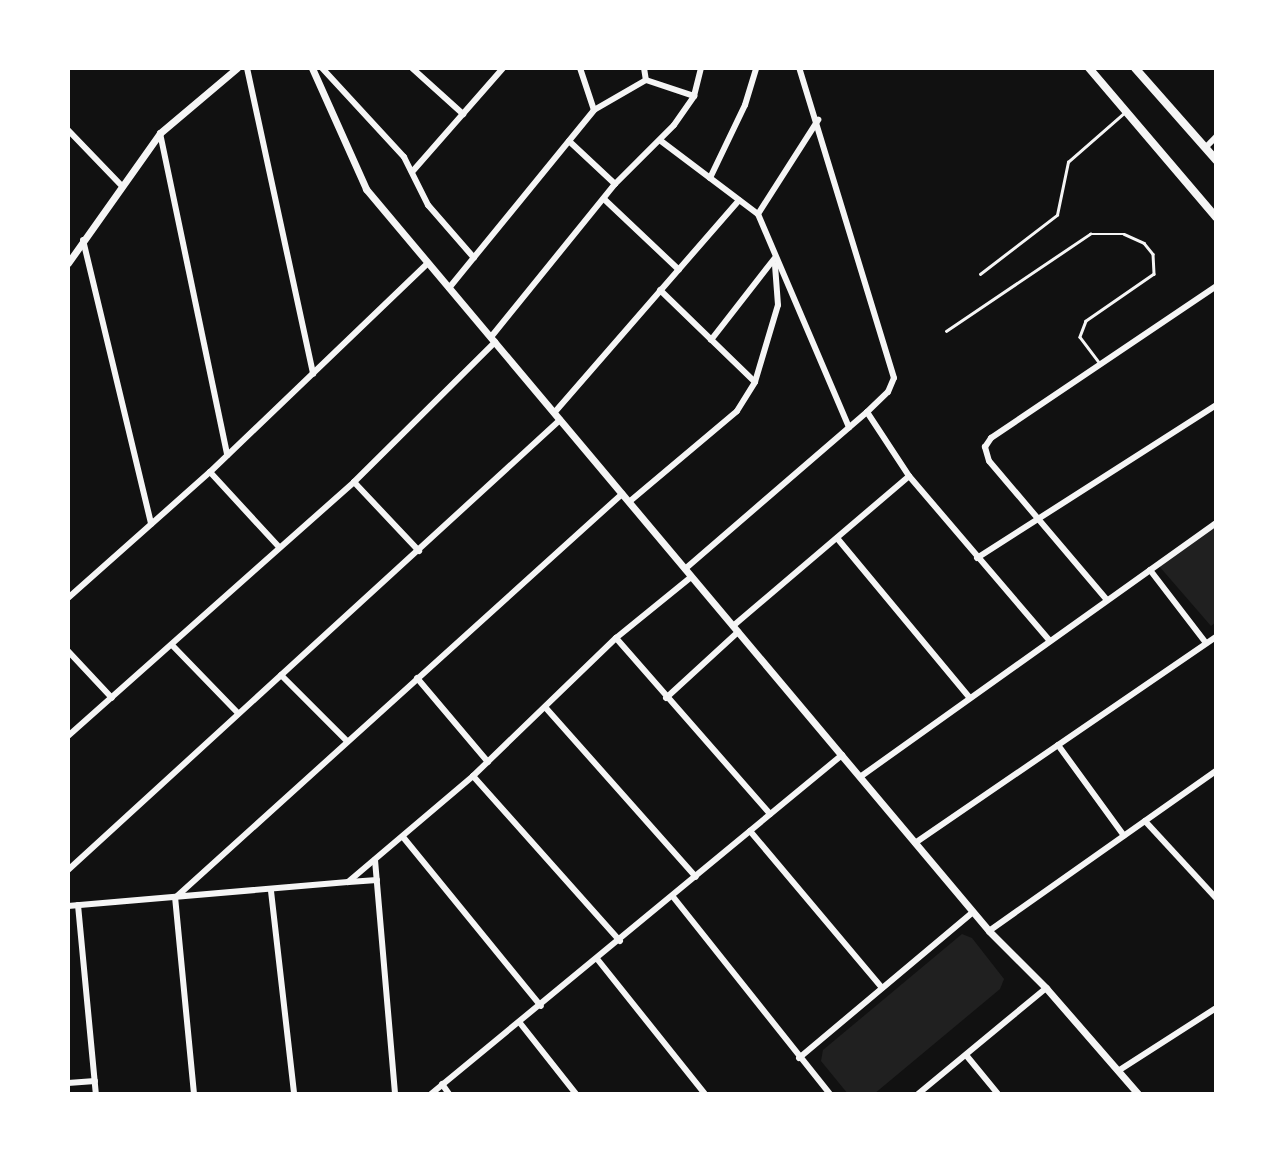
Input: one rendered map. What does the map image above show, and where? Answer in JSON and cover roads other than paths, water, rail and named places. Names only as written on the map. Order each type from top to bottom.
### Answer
[{"type":"main road","points":[[1088,68],[1216,216]]},
{"type":"main road","points":[[1135,68],[1216,160]]},
{"type":"street","points":[[68,263],[160,133],[237,68]]},
{"type":"street","points":[[247,68],[313,374]]},
{"type":"street","points":[[312,68],[366,189],[989,931],[1046,988],[1138,1094]]},
{"type":"street","points":[[322,68],[404,157],[428,205],[474,258]]},
{"type":"street","points":[[412,172],[503,68]]},
{"type":"street","points":[[580,68],[594,110]]},
{"type":"street","points":[[644,68],[646,80]]},
{"type":"street","points":[[68,736],[354,482],[493,340],[615,184],[661,141],[694,96],[701,68]]},
{"type":"street","points":[[710,178],[745,105],[756,68]]},
{"type":"street","points":[[685,569],[867,412],[892,386],[891,363],[818,120],[799,68]]},
{"type":"street","points":[[415,69],[463,114]]},
{"type":"street","points":[[449,288],[594,110],[646,80],[694,96]]},
{"type":"street","points":[[758,214],[818,120]]},
{"type":"street","points":[[68,130],[121,185]]},
{"type":"street","points":[[160,133],[226,455]]},
{"type":"street","points":[[1205,148],[1216,137]]},
{"type":"street","points":[[569,141],[615,184]]},
{"type":"street","points":[[661,141],[758,214],[774,259],[849,427]]},
{"type":"street","points":[[604,199],[678,270]]},
{"type":"street","points":[[554,412],[739,200]]},
{"type":"street","points":[[83,240],[151,524]]},
{"type":"street","points":[[711,340],[774,259]]},
{"type":"street","points":[[629,502],[737,411],[755,382],[778,305],[774,259]]},
{"type":"street","points":[[69,595],[210,472],[428,263]]},
{"type":"street","points":[[1107,600],[1041,518],[989,461],[985,447],[990,438],[1216,286]]},
{"type":"street","points":[[660,290],[755,382]]},
{"type":"street","points":[[977,558],[1216,405]]},
{"type":"street","points":[[867,412],[909,476],[1049,641]]},
{"type":"street","points":[[68,870],[560,420]]},
{"type":"street","points":[[210,472],[279,547]]},
{"type":"street","points":[[666,698],[736,629],[909,476]]},
{"type":"street","points":[[354,482],[419,551]]},
{"type":"street","points":[[175,898],[346,740],[622,494]]},
{"type":"street","points":[[860,777],[1216,523]]},
{"type":"street","points":[[837,538],[970,698]]},
{"type":"street","points":[[1150,570],[1206,643]]},
{"type":"street","points":[[348,882],[473,776],[616,638],[691,577]]},
{"type":"street","points":[[915,843],[1216,637]]},
{"type":"street","points":[[616,638],[770,814]]},
{"type":"street","points":[[172,645],[238,713]]},
{"type":"street","points":[[68,650],[112,698]]},
{"type":"street","points":[[281,675],[346,740]]},
{"type":"street","points":[[416,678],[488,762]]},
{"type":"street","points":[[545,707],[696,877]]},
{"type":"street","points":[[1058,745],[1124,836]]},
{"type":"street","points":[[431,1094],[674,898],[842,755]]},
{"type":"street","points":[[989,931],[1213,773],[1216,782]]},
{"type":"street","points":[[473,776],[620,942]]},
{"type":"street","points":[[1145,821],[1216,898]]},
{"type":"street","points":[[750,831],[882,988]]},
{"type":"street","points":[[404,836],[541,1006]]},
{"type":"street","points":[[375,860],[395,1094]]},
{"type":"street","points":[[68,906],[377,880]]},
{"type":"street","points":[[271,891],[294,1094]]},
{"type":"street","points":[[175,898],[194,1094]]},
{"type":"street","points":[[674,898],[830,1094]]},
{"type":"street","points":[[78,905],[96,1094]]},
{"type":"street","points":[[799,1058],[973,912]]},
{"type":"street","points":[[598,960],[705,1094]]},
{"type":"street","points":[[918,1094],[1046,988]]},
{"type":"street","points":[[1118,1071],[1216,1008]]},
{"type":"street","points":[[520,1023],[576,1094]]},
{"type":"street","points":[[965,1055],[999,1094]]},
{"type":"street","points":[[68,1083],[95,1081]]},
{"type":"street","points":[[442,1084],[449,1094]]},
{"type":"lane","points":[[980,274],[1057,215],[1068,162],[1126,111]]},
{"type":"lane","points":[[946,331],[1090,234],[1125,233],[1144,243],[1153,254],[1154,274],[1086,321],[1080,337],[1100,364]]}]
